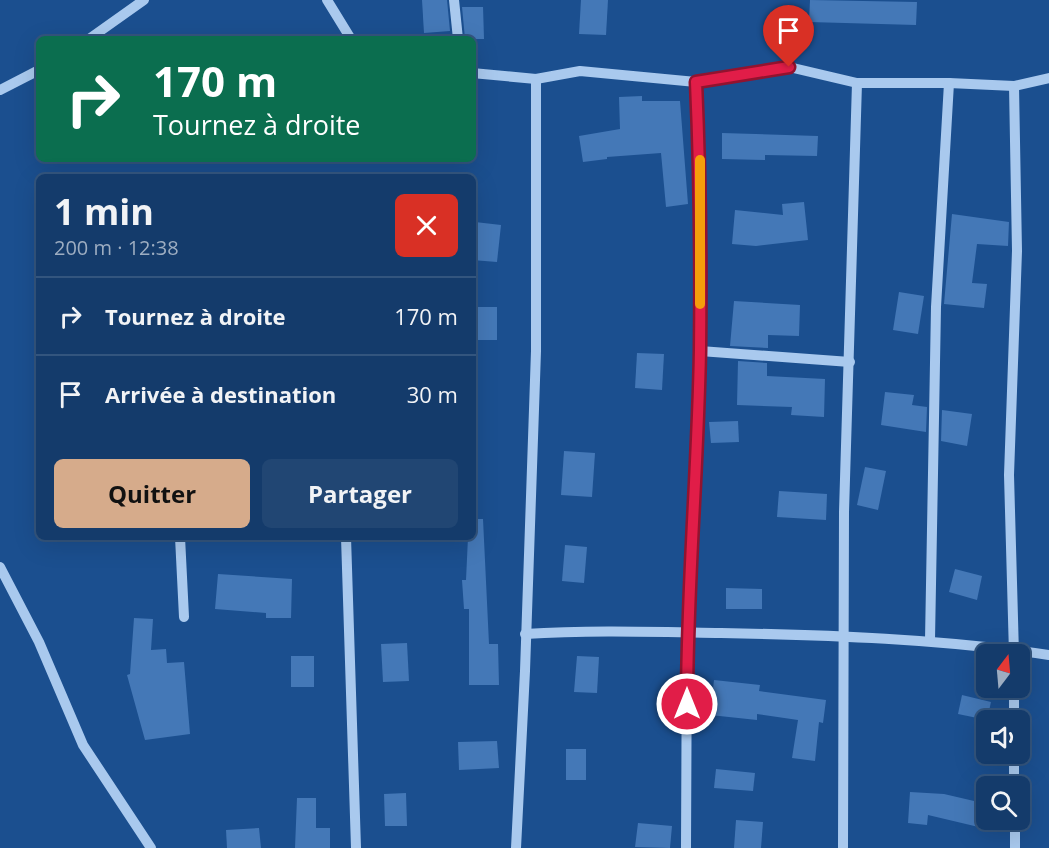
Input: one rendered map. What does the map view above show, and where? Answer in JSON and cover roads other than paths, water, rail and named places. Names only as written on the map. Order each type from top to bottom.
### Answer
[{"type":"street","points":[[93,36],[144,0]]},
{"type":"street","points":[[327,0],[349,36]]},
{"type":"street","points":[[454,0],[458,36]]},
{"type":"street","points":[[476,73],[536,79],[580,71],[696,82],[789,67],[856,83],[949,82],[1014,86],[1049,78]]},
{"type":"street","points":[[0,90],[36,72]]},
{"type":"street","points":[[516,848],[525,671],[536,351],[536,79]]},
{"type":"street","points":[[686,848],[687,632],[700,351],[700,167],[696,82]]},
{"type":"street","points":[[930,640],[936,307],[949,82]]},
{"type":"street","points":[[843,848],[844,512],[850,362],[856,83]]},
{"type":"street","points":[[1014,86],[1017,251],[1009,475],[1014,644]]},
{"type":"street","points":[[700,351],[850,362]]},
{"type":"street","points":[[180,540],[184,617]]},
{"type":"street","points":[[346,540],[356,848]]},
{"type":"street","points":[[0,567],[39,642],[82,745],[151,848]]},
{"type":"street","points":[[525,634],[586,630],[844,635],[930,640],[976,647]]},
{"type":"street","points":[[1030,653],[1049,655]]},
{"type":"street","points":[[1015,830],[1015,848]]}]
